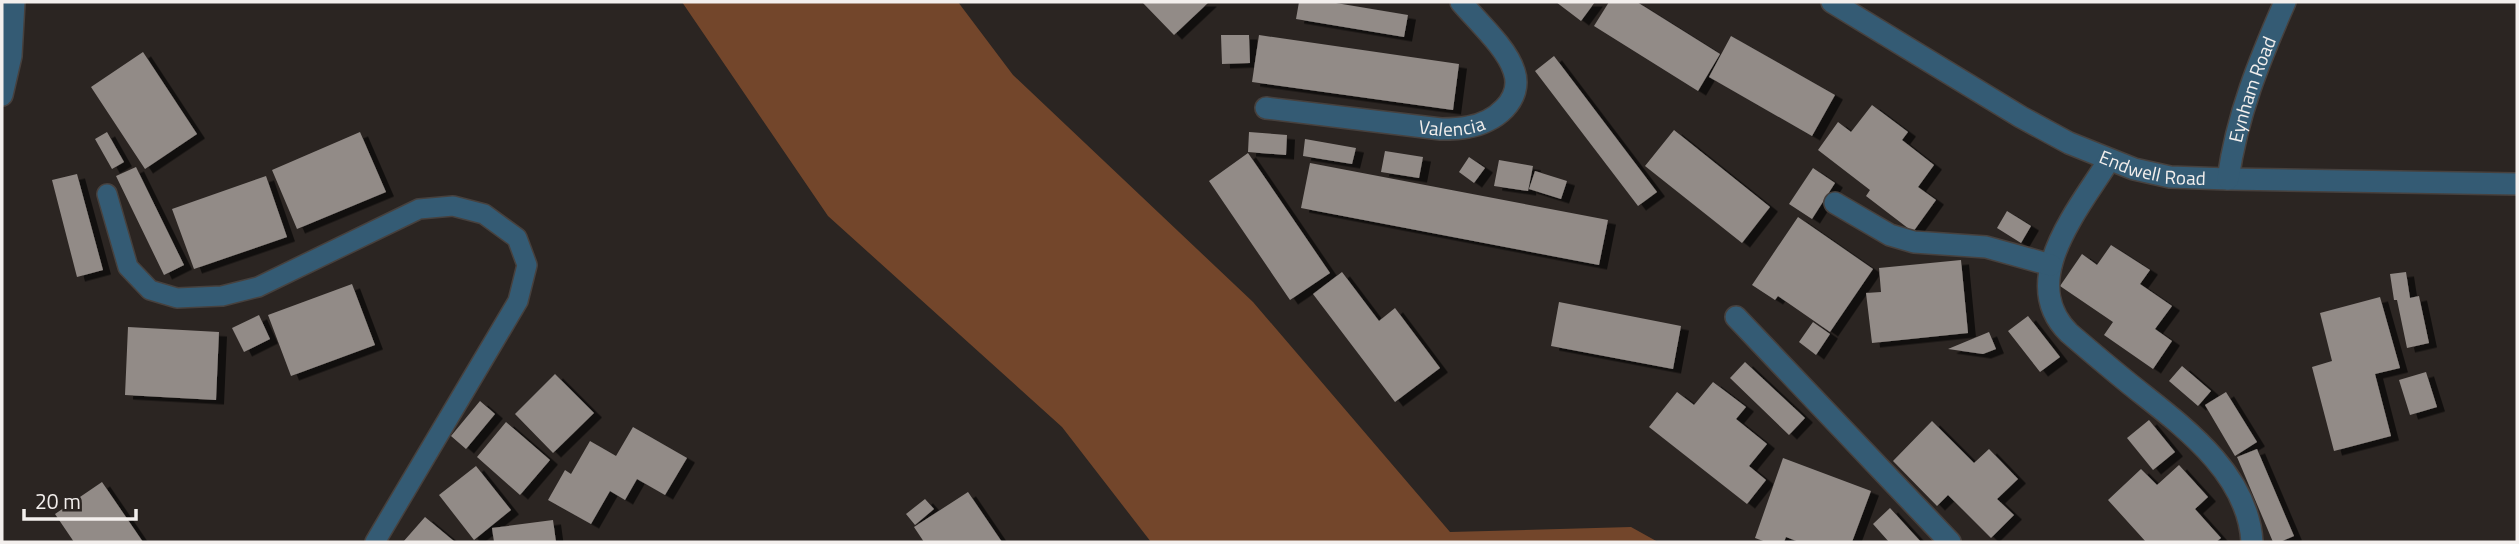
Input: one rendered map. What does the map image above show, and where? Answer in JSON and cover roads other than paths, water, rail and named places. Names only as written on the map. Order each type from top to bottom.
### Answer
[{"type":"street","points":[[2,95],[10,56],[14,2]]},
{"type":"street","name":"Valencia","points":[[1266,108],[1441,129],[1469,127],[1488,120],[1504,110],[1512,100],[1517,85],[1514,71],[1507,57],[1461,2]]},
{"type":"street","name":"Endwell Road","points":[[1832,2],[2021,117],[2069,143],[2134,169],[2170,177],[2517,184]]},
{"type":"street","name":"Eynham Road","points":[[2228,179],[2234,140],[2245,98],[2285,2]]},
{"type":"street","points":[[2109,160],[2066,230],[2051,265],[2048,298],[2059,323],[2213,456],[2247,514],[2252,542]]},
{"type":"street","points":[[1835,203],[1890,235],[1914,242],[1986,247],[2051,265]]},
{"type":"street","points":[[1736,317],[1950,542]]},
{"type":"lane","points":[[107,194],[128,267],[149,290],[177,298],[222,296],[258,287],[419,209],[453,206],[484,214],[517,238],[527,265],[518,301],[376,542]]}]
